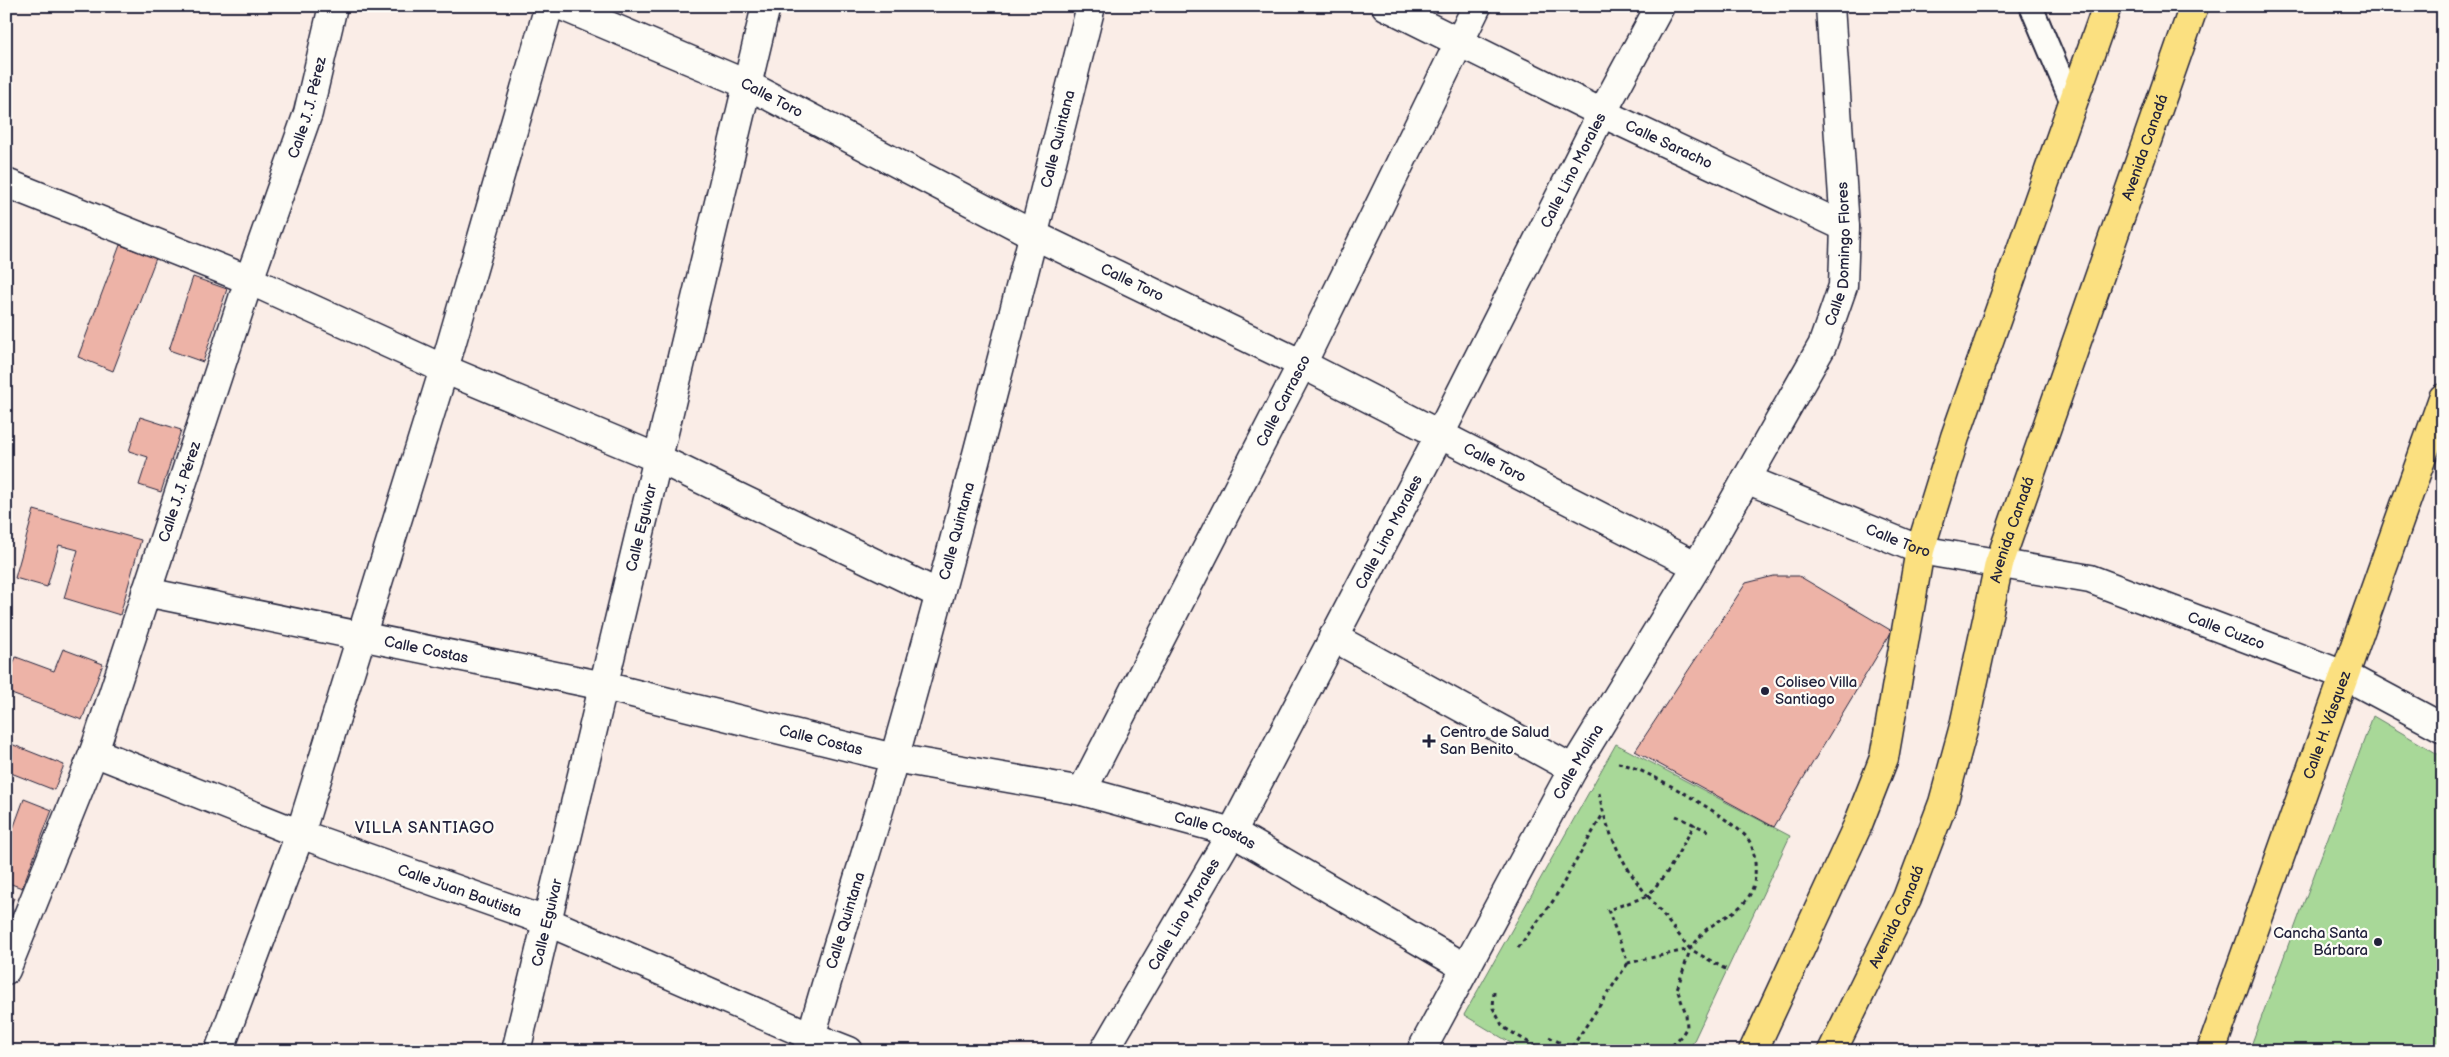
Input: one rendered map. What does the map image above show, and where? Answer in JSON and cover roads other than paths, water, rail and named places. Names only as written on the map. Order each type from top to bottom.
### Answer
[{"type":"main road","points":[[1753,1051],[1857,827],[1884,758],[1920,550],[1955,437],[2107,6]]},
{"type":"main road","name":"Avenida Canadá","points":[[1832,1051],[1907,898],[1943,803],[1964,726],[1999,564],[2194,6]]},
{"type":"main road","name":"Calle H. Vásquez","points":[[2211,1051],[2443,398]]},
{"type":"street","name":"Calle J. J. Pérez","points":[[6,970],[94,752],[249,280],[308,113],[333,6]]},
{"type":"street","points":[[219,1051],[300,834],[444,369],[549,6]]},
{"type":"street","name":"Calle Toro","points":[[562,6],[746,84],[1034,235],[1302,364],[1697,566]]},
{"type":"street","name":"Calle Eguivar","points":[[516,1051],[766,6]]},
{"type":"street","name":"Calle Quintana","points":[[809,1044],[894,758],[939,594],[1034,235],[1092,6]]},
{"type":"street","name":"Calle Saracho","points":[[1386,6],[1602,113],[1845,227]]},
{"type":"street","name":"Calle Carrasco","points":[[1082,791],[1302,364],[1477,6]]},
{"type":"street","name":"Calle Lino Morales","points":[[1104,1051],[1232,832],[1440,434],[1602,113],[1660,6]]},
{"type":"street","name":"Calle Domingo Flores","points":[[1746,479],[1822,346],[1843,286],[1845,227],[1830,6]]},
{"type":"street","points":[[6,182],[249,280],[444,369],[657,458],[939,594]]},
{"type":"street","name":"Calle Toro","points":[[1746,479],[1920,550],[1999,564]]},
{"type":"street","name":"Calle Molina","points":[[1421,1051],[1573,769],[1697,566],[1746,479]]},
{"type":"street","name":"Calle Cuzco","points":[[1999,564],[2090,579],[2344,675],[2443,728]]},
{"type":"street","name":"Calle Costas","points":[[146,592],[604,686],[894,758],[1082,791],[1232,832],[1466,968]]},
{"type":"street","points":[[1333,637],[1573,769]]},
{"type":"street","name":"Calle Juan Bautista","points":[[94,752],[300,834],[546,921],[809,1044],[849,1051]]},
{"type":"lane","points":[[2032,6],[2073,105]]},
{"type":"place","name":"Coliseo Villa Santiago","points":[[1765,691]]},
{"type":"place","name":"Centro de Salud San Benito","points":[[1429,741]]},
{"type":"place","name":"Cancha Santa Bárbara","points":[[2378,942]]},
{"type":"district","name":"VILLA SANTIAGO","points":[[425,827]]}]
